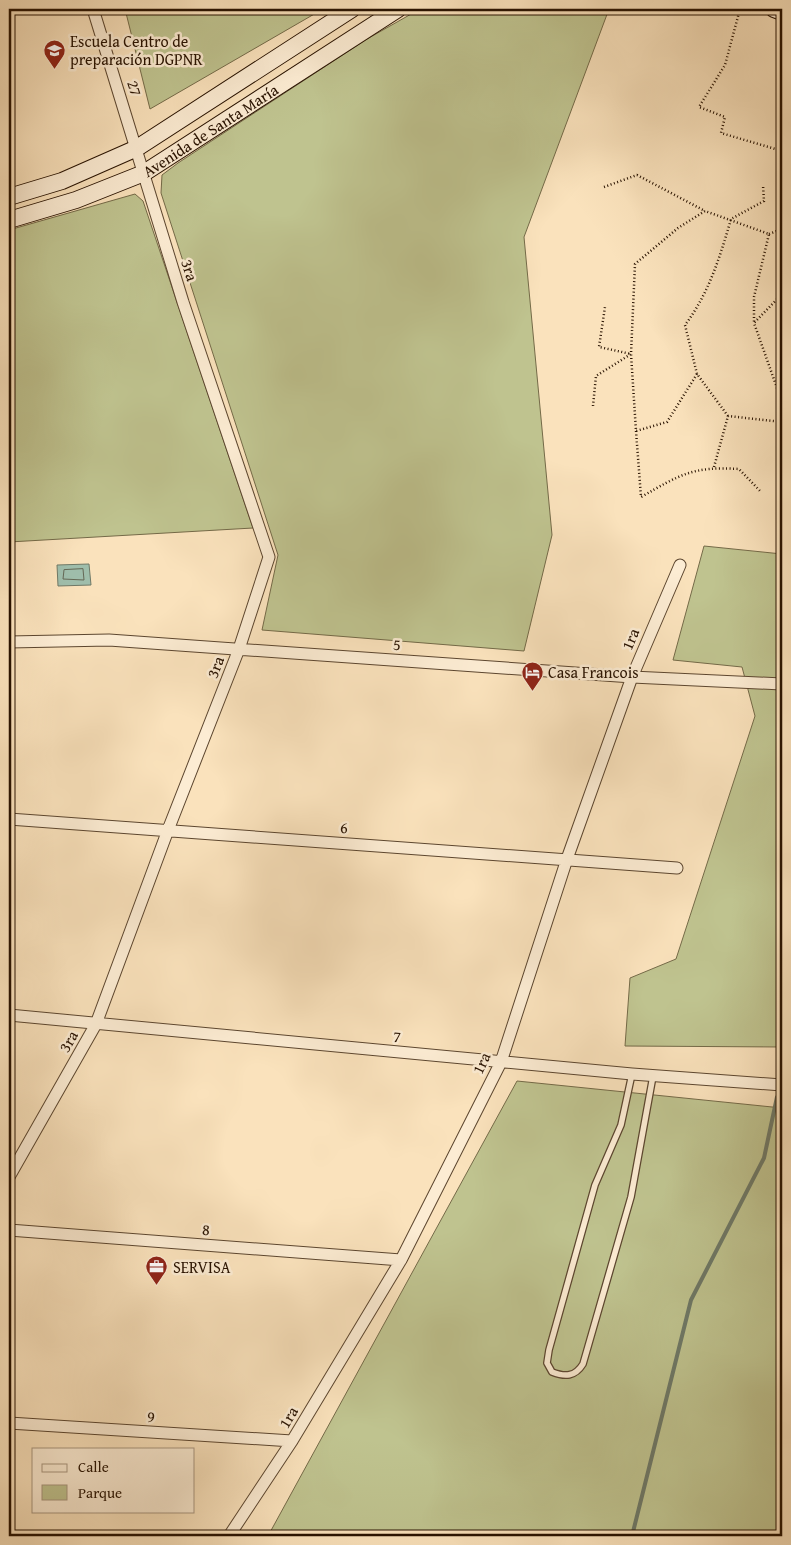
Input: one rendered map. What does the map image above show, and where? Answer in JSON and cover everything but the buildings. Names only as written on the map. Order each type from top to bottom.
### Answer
[{"type":"street","name":"27","points":[[93,9],[137,148]]},
{"type":"street","name":"Avenida de Santa María","points":[[9,197],[62,181],[137,148],[352,9]]},
{"type":"street","name":"Avenida de Santa María","points":[[9,220],[76,200],[144,173],[398,9]]},
{"type":"street","points":[[774,9],[782,12]]},
{"type":"street","name":"3ra","points":[[9,1177],[96,1024],[168,830],[239,649],[269,557],[183,302],[137,148]]},
{"type":"street","name":"1ra","points":[[229,1536],[292,1441],[401,1260],[501,1062],[567,860],[632,677],[680,565]]},
{"type":"street","name":"5","points":[[9,642],[109,640],[632,677],[782,684]]},
{"type":"street","name":"6","points":[[9,818],[678,868]]},
{"type":"street","name":"7","points":[[9,1015],[653,1076],[782,1085]]},
{"type":"street","name":"8","points":[[9,1230],[401,1260]]},
{"type":"street","name":"9","points":[[9,1424],[292,1441]]},
{"type":"lane","points":[[632,1074],[621,1125],[594,1185],[549,1350],[547,1363],[552,1372],[561,1375],[570,1376],[579,1371],[583,1364],[631,1197],[653,1076]]},
{"type":"path","points":[[740,9],[725,65],[700,107],[725,117],[721,133],[782,150]]},
{"type":"path","points":[[604,187],[636,175],[705,211],[769,234],[782,228]]},
{"type":"path","points":[[763,185],[764,201],[731,219],[720,256],[703,297],[685,325],[697,374],[728,416],[782,422]]},
{"type":"path","points":[[705,211],[678,228],[635,264],[631,354],[641,497],[683,473],[714,468],[739,469],[761,492]]},
{"type":"path","points":[[769,234],[754,297],[754,323],[782,402]]},
{"type":"path","points":[[754,323],[782,294]]},
{"type":"path","points":[[605,307],[600,348],[631,354]]},
{"type":"path","points":[[593,406],[596,376],[631,354]]},
{"type":"path","points":[[636,431],[667,422],[697,374]]},
{"type":"path","points":[[714,468],[728,416]]},
{"type":"green space","points":[[125,9],[323,9],[150,109]]},
{"type":"green space","points":[[420,9],[609,9],[524,237],[552,535],[524,651],[262,630],[278,555],[161,193],[162,175],[178,163],[367,39]]},
{"type":"green space","points":[[135,194],[143,201],[253,528],[9,542],[9,230]]},
{"type":"green space","points":[[704,546],[782,554],[782,1047],[625,1046],[630,978],[676,959],[755,716],[742,667],[673,660]]},
{"type":"green space","points":[[517,1081],[782,1108],[782,1536],[268,1536]]},
{"type":"water","points":[[89,564],[91,585],[58,586],[57,565]]},
{"type":"waterway","points":[[632,1536],[691,1300],[764,1158],[777,1097]]},
{"type":"place","name":"Escuela Centro de preparación DGPNR","points":[[54,69]]},
{"type":"place","name":"Casa Francois","points":[[532,691]]},
{"type":"place","name":"SERVISA","points":[[157,1286]]}]
